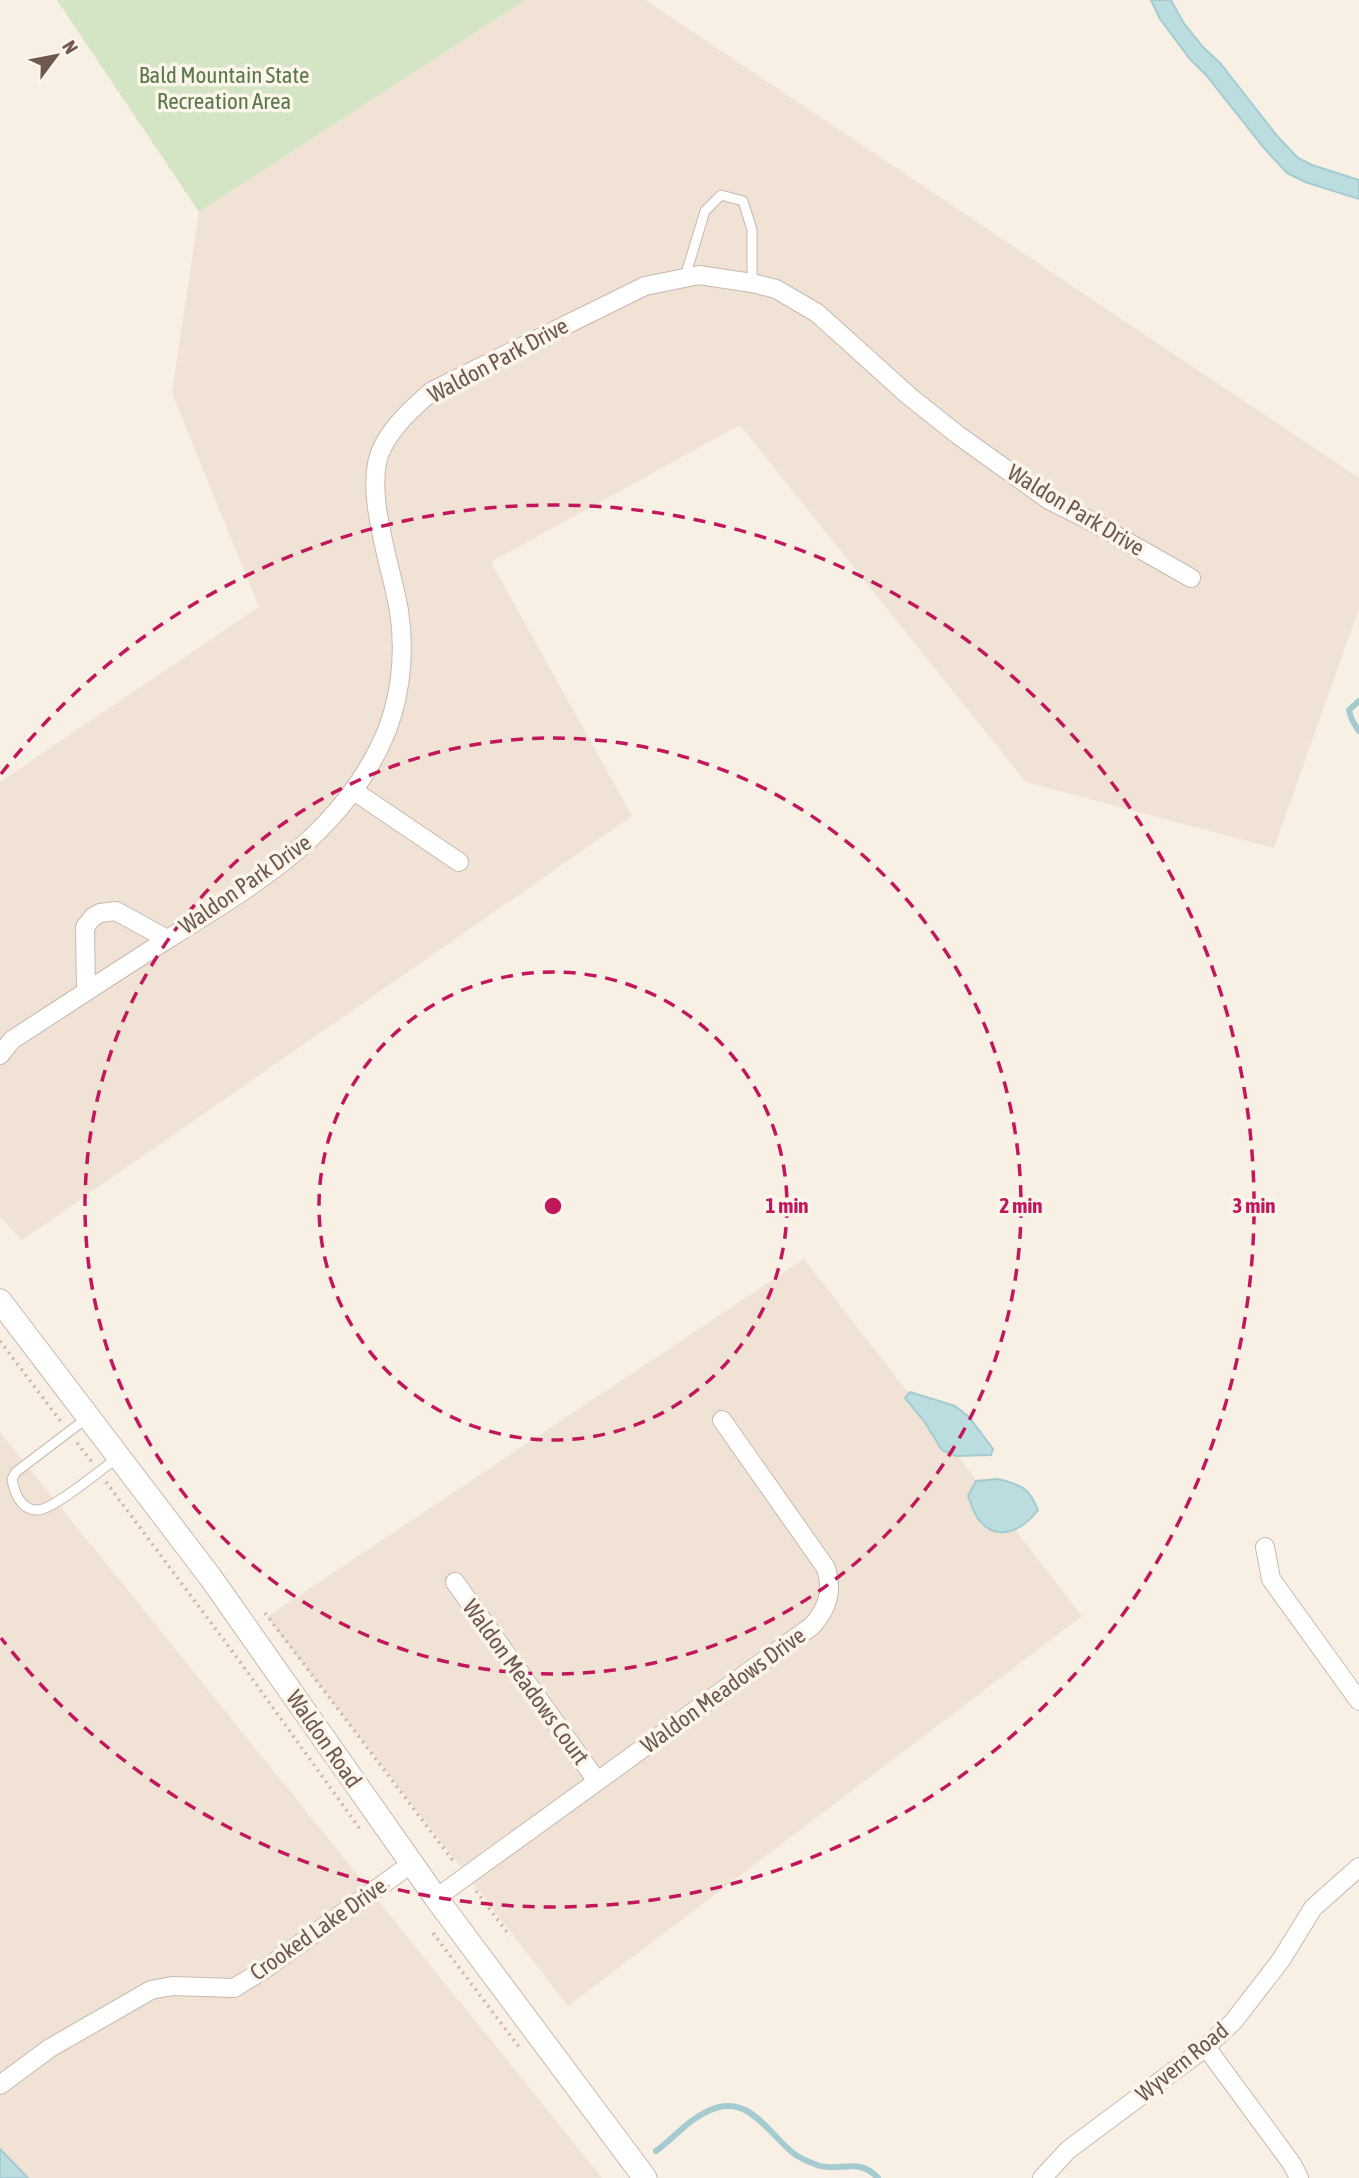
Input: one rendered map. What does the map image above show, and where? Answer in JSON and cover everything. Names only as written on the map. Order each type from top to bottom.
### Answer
[{"type":"street","name":"Waldon Park Drive","points":[[0,1055],[6,1042],[238,894],[310,841],[354,791],[380,746],[397,704],[401,658],[400,615],[374,488],[382,447],[407,413],[432,391],[645,286],[699,275],[776,289],[817,313],[909,396],[1049,500],[1191,578]]},
{"type":"street","points":[[354,791],[459,862]]},
{"type":"street","points":[[86,991],[85,927],[93,917],[100,913],[116,911],[167,939]]},
{"type":"street","name":"Waldon Road","points":[[0,1301],[246,1628],[411,1864],[645,2178]]},
{"type":"street","name":"Waldon Meadows Drive","points":[[436,1898],[812,1626],[826,1608],[830,1587],[822,1559],[722,1420]]},
{"type":"street","points":[[1265,1548],[1271,1579],[1359,1701]]},
{"type":"street","name":"Waldon Meadows Court","points":[[455,1582],[597,1781]]},
{"type":"street","name":"Crooked Lake Drive","points":[[0,2085],[50,2048],[151,1990],[172,1986],[234,1988],[265,1969],[411,1864]]},
{"type":"street","name":"Wyvern Road","points":[[1042,2178],[1068,2150],[1206,2047],[1233,2022],[1281,1960],[1312,1909],[1359,1867]]},
{"type":"street","points":[[1206,2047],[1292,2164],[1299,2178]]},
{"type":"lane","points":[[685,277],[705,211],[721,195],[743,201],[752,230],[752,283]]},
{"type":"lane","points":[[89,1417],[16,1472],[12,1479],[14,1490],[21,1502],[27,1508],[39,1510],[52,1505],[119,1457]]},
{"type":"path","points":[[0,1340],[99,1471],[362,1832]]},
{"type":"path","points":[[265,1613],[510,1936]]},
{"type":"path","points":[[434,1933],[523,2053]]},
{"type":"shaded area","points":[[525,0],[645,0],[1359,478],[1359,608],[1274,848],[1026,782],[740,425],[491,562],[632,816],[22,1240],[0,1217],[0,782],[259,607],[172,393],[199,212]]},
{"type":"shaded area","points":[[804,1259],[1082,1616],[568,2006],[267,1617]]},
{"type":"shaded area","points":[[0,1432],[602,2178],[0,2178]]},
{"type":"green space","name":"Bald Mountain State Recreation Area","points":[[57,0],[525,0],[199,212]]},
{"type":"water","points":[[1151,0],[1171,0],[1183,22],[1220,63],[1278,137],[1298,158],[1359,180],[1359,199],[1305,182],[1287,173],[1190,59],[1160,19]]},
{"type":"water","points":[[910,1392],[955,1406],[969,1417],[993,1449],[991,1455],[956,1456],[942,1450],[924,1421],[905,1398]]},
{"type":"water","points":[[998,1479],[1023,1488],[1031,1496],[1038,1510],[1024,1524],[1008,1532],[992,1530],[984,1525],[976,1515],[968,1496],[976,1481]]},
{"type":"water","points":[[0,2149],[28,2178],[0,2178]]},
{"type":"waterway","points":[[1359,701],[1349,710],[1359,731]]},
{"type":"waterway","points":[[656,2151],[701,2115],[722,2106],[734,2106],[755,2117],[801,2158],[825,2167],[856,2166],[871,2171],[878,2178]]}]
